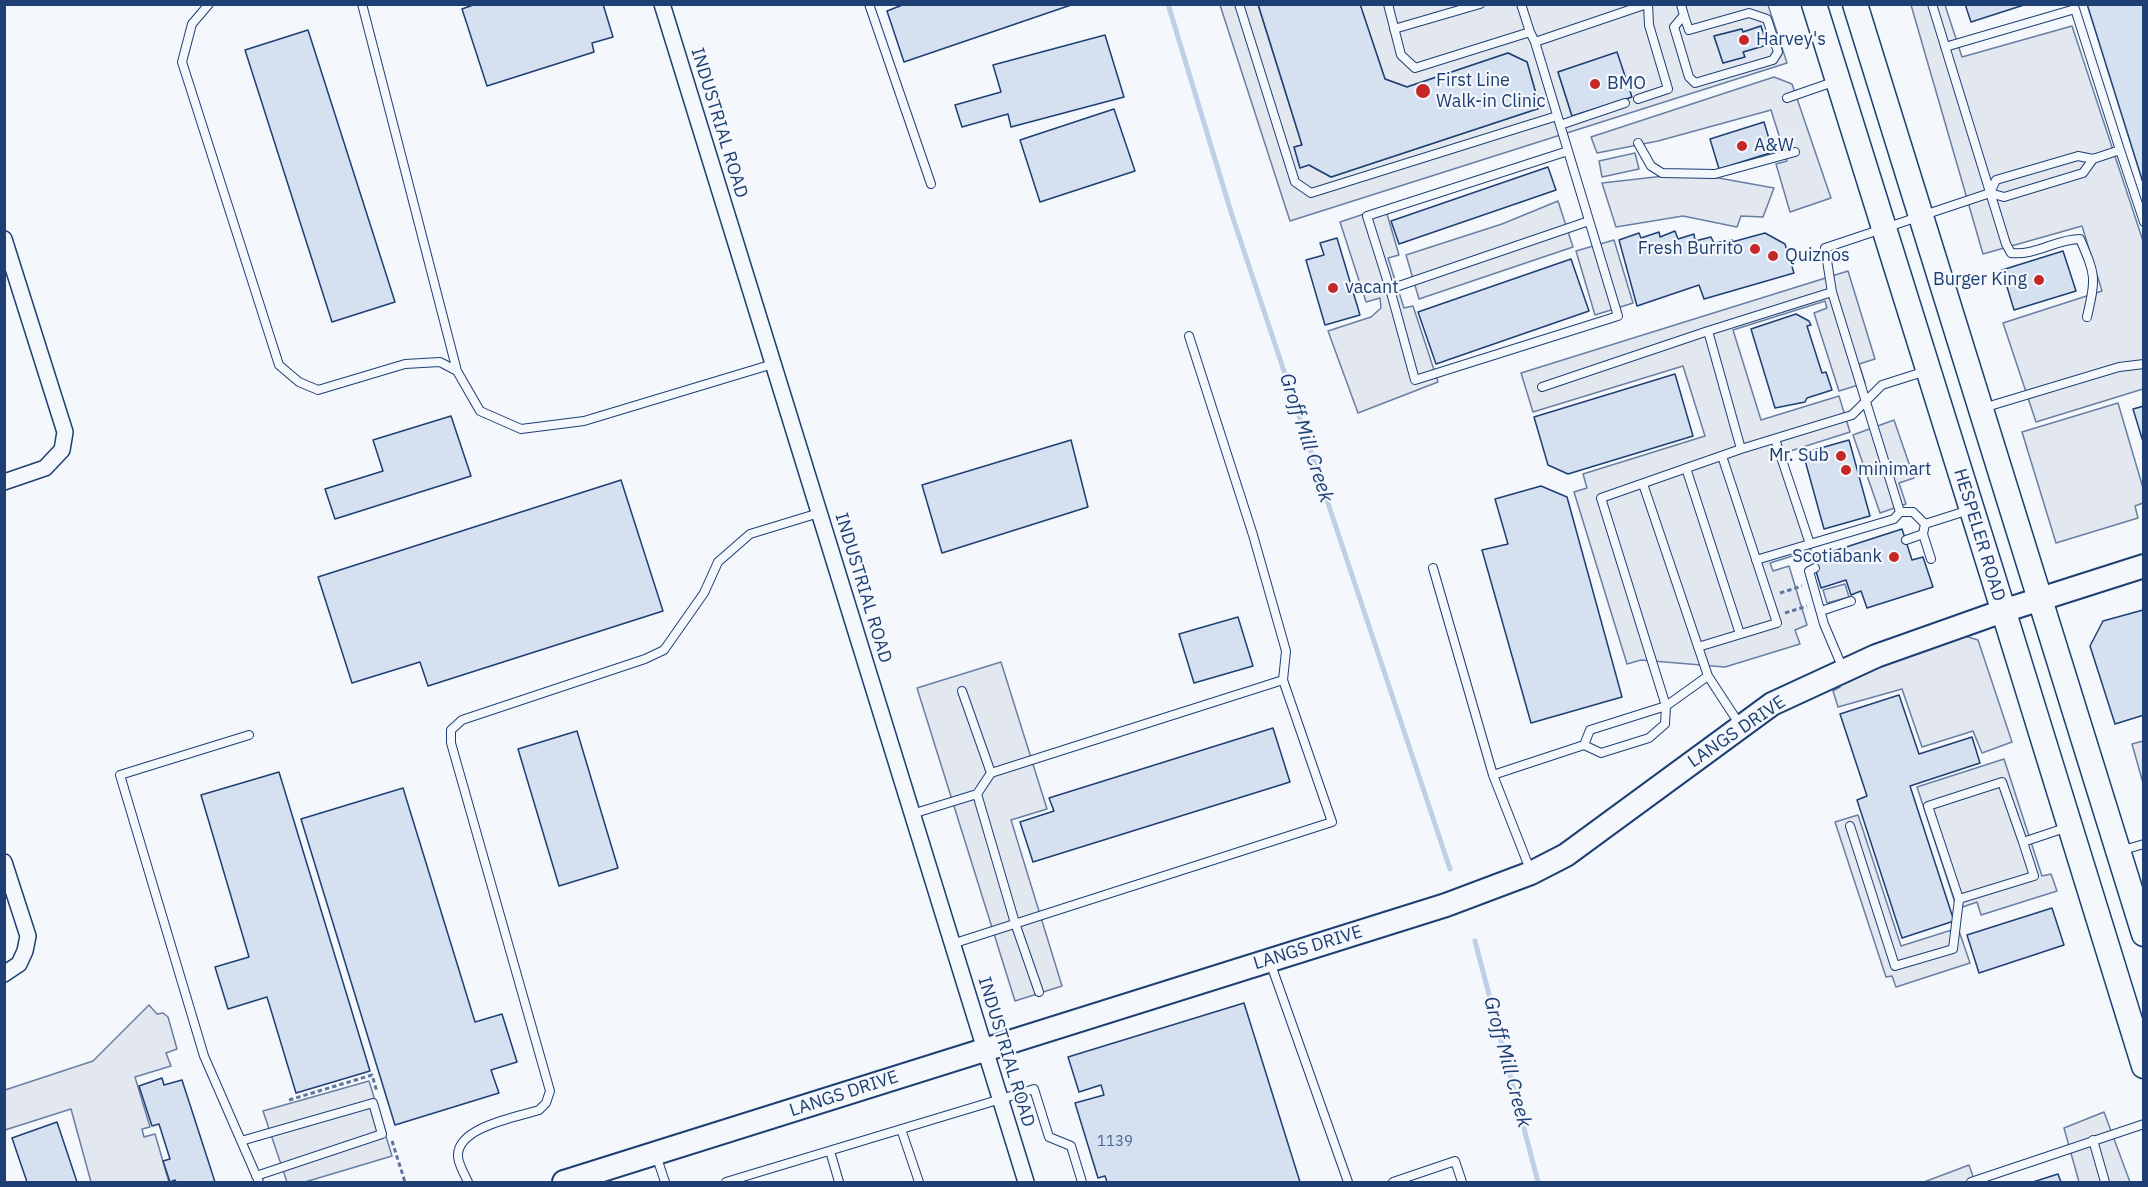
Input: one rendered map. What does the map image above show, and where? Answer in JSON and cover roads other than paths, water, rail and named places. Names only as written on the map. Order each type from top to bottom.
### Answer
[{"type":"main road","name":"HESPELER ROAD","points":[[1814,4],[2144,1066]]},
{"type":"main road","points":[[1855,4],[2144,934]]},
{"type":"street","name":"INDUSTRIAL ROAD","points":[[662,4],[1026,1182]]},
{"type":"street","points":[[4,482],[45,468],[62,450],[65,432],[6,247]]},
{"type":"street","name":"LANGS DRIVE","points":[[564,1182],[591,1178],[656,1154],[1446,905],[1531,873],[1566,855],[1772,704],[1876,656],[2003,611],[2144,566]]},
{"type":"street","points":[[4,862],[28,936],[19,964],[4,974]]},
{"type":"lane","points":[[209,4],[192,24],[182,62],[279,365],[299,382],[318,390],[405,364],[440,362],[457,371]]},
{"type":"lane","points":[[362,4],[457,371],[480,411],[521,429],[584,421],[773,364]]},
{"type":"lane","points":[[869,4],[931,184]]},
{"type":"lane","points":[[1239,4],[1295,182],[1311,193],[1557,116]]},
{"type":"lane","points":[[1388,4],[1401,55],[1415,68],[1530,32]]},
{"type":"lane","points":[[1394,29],[1480,4]]},
{"type":"lane","points":[[1521,4],[1535,42],[1618,316],[1414,380],[1390,289],[1367,216],[1568,151]]},
{"type":"lane","points":[[1535,42],[1647,4],[1648,25],[1668,89],[1638,99]]},
{"type":"lane","points":[[1681,4],[1689,30],[1749,13],[1767,19],[1778,52],[1773,60],[1695,83],[1689,77],[1674,27],[1684,15]]},
{"type":"lane","points":[[1932,4],[2006,244],[2011,253],[2021,255],[2070,239],[2080,239],[2094,271],[2094,285],[2087,317]]},
{"type":"lane","points":[[1946,47],[2075,9],[2144,222]]},
{"type":"lane","points":[[1787,98],[1838,81]]},
{"type":"lane","points":[[1560,125],[1625,103]]},
{"type":"lane","points":[[1638,143],[1651,166],[1662,173],[1715,174],[1795,152]]},
{"type":"lane","points":[[1990,193],[1996,180],[2078,156],[2093,159],[2120,150]]},
{"type":"lane","points":[[1900,512],[1832,292],[1825,248],[1990,193],[2004,197],[2083,173],[2093,159]]},
{"type":"lane","points":[[1390,289],[1588,221]]},
{"type":"lane","points":[[1542,387],[1832,292]]},
{"type":"lane","points":[[1708,331],[1741,449]]},
{"type":"lane","points":[[952,944],[1332,822],[1283,680],[1286,651],[1253,535],[1189,336]]},
{"type":"lane","points":[[1981,409],[2119,367],[2144,364]]},
{"type":"lane","points":[[1493,775],[1584,745],[1601,753],[1649,738],[1665,724],[1666,706],[1601,498],[1741,449],[1852,415],[1882,384],[1928,370]]},
{"type":"lane","points":[[1775,439],[1810,544]]},
{"type":"lane","points":[[1698,647],[1777,623],[1722,456]]},
{"type":"lane","points":[[1686,468],[1740,634]]},
{"type":"lane","points":[[1643,483],[1708,676],[1741,727]]},
{"type":"lane","points":[[1924,524],[1971,509]]},
{"type":"lane","points":[[1756,560],[1894,519],[1900,512],[1913,512],[1924,524],[1923,534],[1931,559]]},
{"type":"lane","points":[[468,1182],[458,1156],[463,1140],[478,1129],[539,1110],[546,1102],[550,1091],[451,743],[451,730],[462,720],[645,659],[664,650],[704,592],[718,562],[750,534],[819,513]]},
{"type":"lane","points":[[1906,540],[1923,534]]},
{"type":"lane","points":[[1433,568],[1493,775],[1531,873]]},
{"type":"lane","points":[[1815,568],[1809,571],[1812,583],[1843,671]]},
{"type":"lane","points":[[1819,607],[1851,601]]},
{"type":"lane","points":[[1584,745],[1590,730],[1666,706],[1708,676]]},
{"type":"lane","points":[[912,814],[976,794],[991,773],[1283,680]]},
{"type":"lane","points":[[962,691],[991,773]]},
{"type":"lane","points":[[242,1142],[373,1103],[382,1134],[257,1179],[204,1056],[120,775],[249,735]]},
{"type":"lane","points":[[1850,826],[1895,966],[1953,949],[1959,899],[1928,806],[2002,782],[2034,876],[1959,899]]},
{"type":"lane","points":[[976,794],[1015,924],[1039,992]]},
{"type":"lane","points":[[2023,842],[2069,827]]},
{"type":"lane","points":[[2118,852],[2144,844]]},
{"type":"lane","points":[[1270,960],[1348,1182]]},
{"type":"lane","points":[[726,1182],[1034,1089],[1049,1137],[1071,1146],[1082,1182]]},
{"type":"lane","points":[[1971,1182],[2144,1124]]},
{"type":"lane","points":[[901,1129],[919,1182]]},
{"type":"lane","points":[[2093,1140],[2105,1182]]},
{"type":"lane","points":[[830,1151],[839,1182]]},
{"type":"lane","points":[[656,1154],[665,1182]]},
{"type":"lane","points":[[1393,1182],[1455,1161],[1462,1182]]},
{"type":"waterway","name":"Groff Mill Creek","points":[[1168,4],[1231,212],[1450,869]]},
{"type":"waterway","name":"Groff Mill Creek","points":[[1475,941],[1538,1182]]},
{"type":"place","name":"Harvey's","points":[[1744,40]]},
{"type":"place","name":"BMO","points":[[1595,84]]},
{"type":"place","name":"First Line Walk-in Clinic","points":[[1423,91]]},
{"type":"place","name":"A&W","points":[[1742,146]]},
{"type":"place","name":"Fresh Burrito","points":[[1755,249]]},
{"type":"place","name":"Quiznos","points":[[1773,256]]},
{"type":"place","name":"Burger King","points":[[2039,280]]},
{"type":"place","name":"vacant","points":[[1333,288]]},
{"type":"place","name":"Mr. Sub","points":[[1841,456]]},
{"type":"place","name":"minimart","points":[[1846,470]]},
{"type":"place","name":"Scotiabank","points":[[1894,557]]}]
